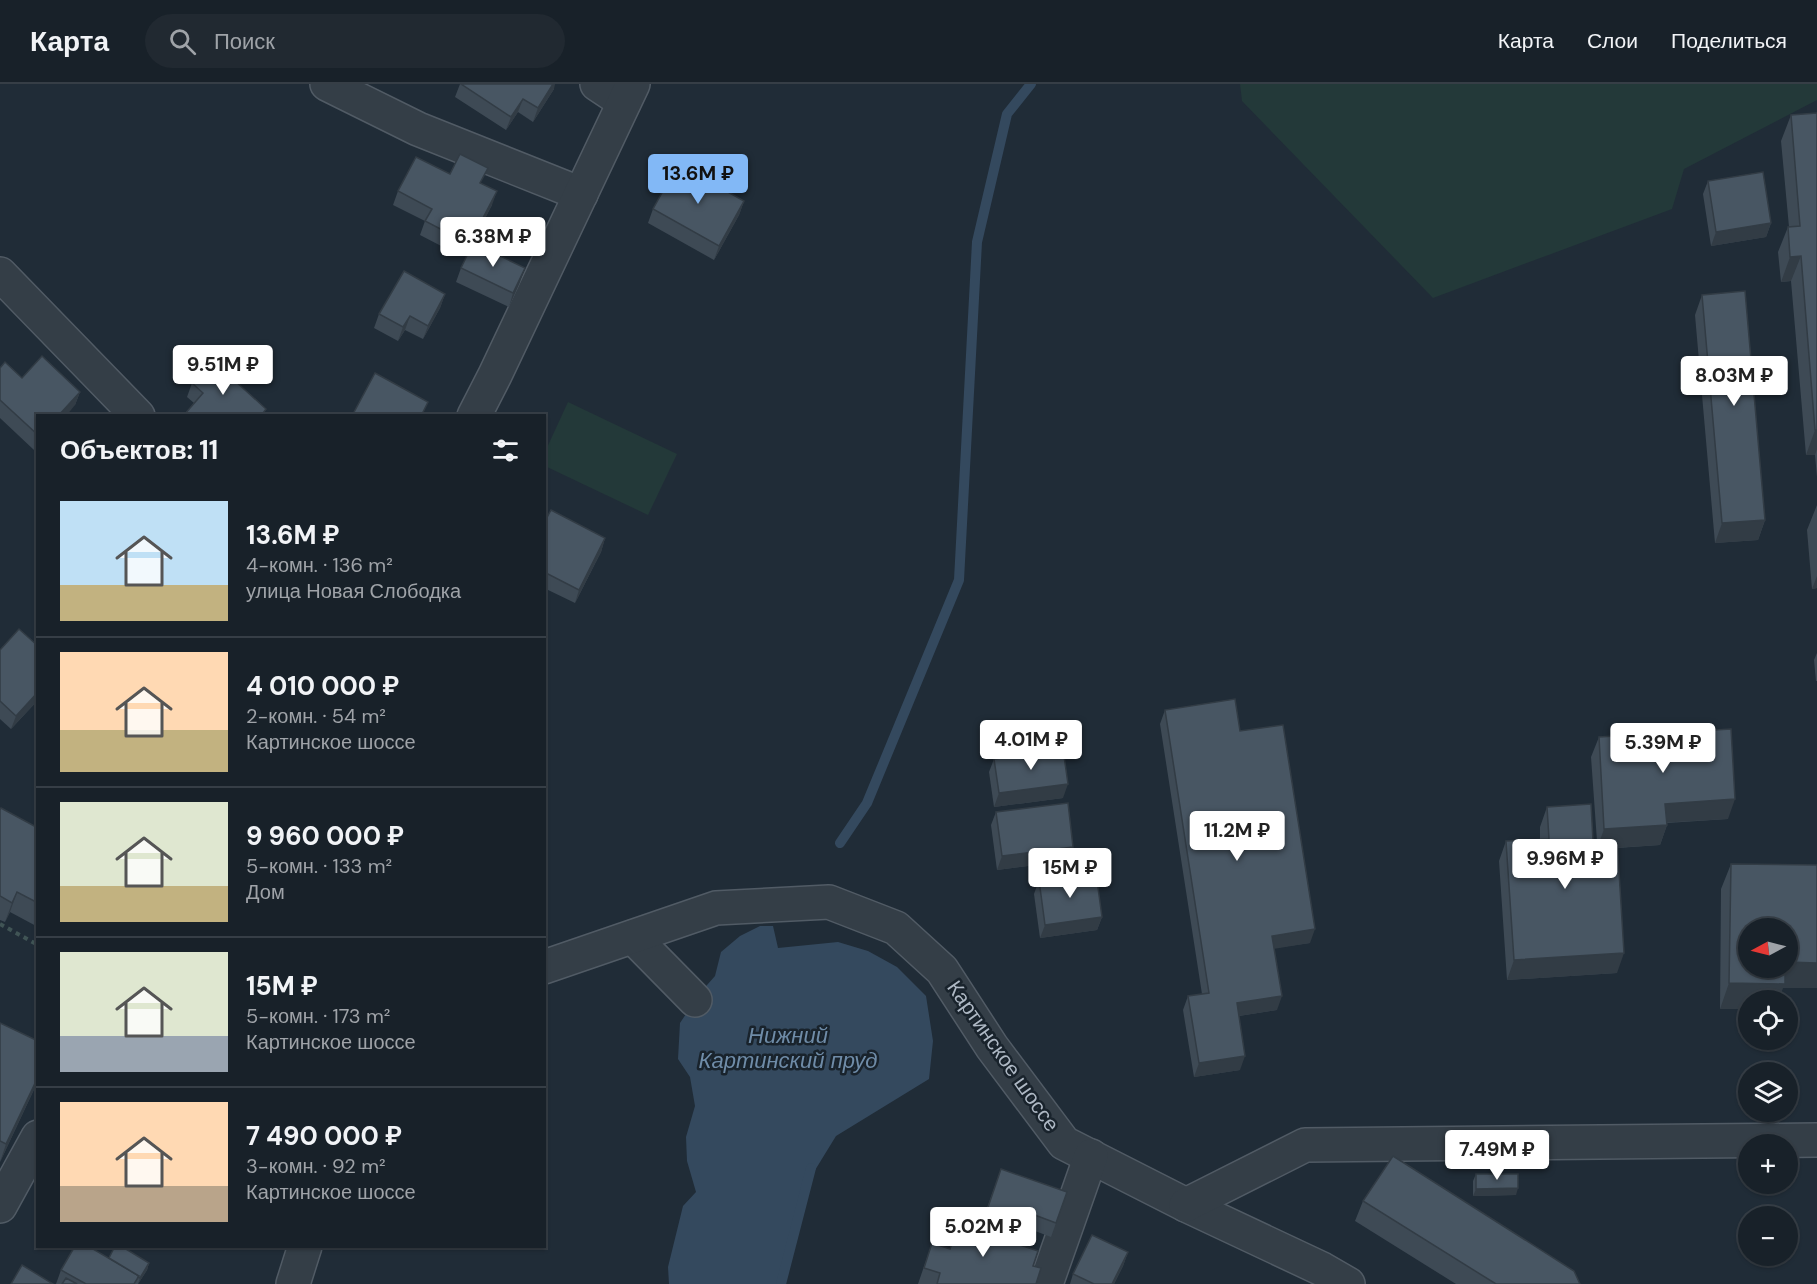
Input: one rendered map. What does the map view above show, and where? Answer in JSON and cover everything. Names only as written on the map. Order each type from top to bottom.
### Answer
[{"type":"street","points":[[327,84],[418,129],[581,194]]},
{"type":"street","points":[[475,414],[628,93],[597,84]]},
{"type":"street","points":[[0,274],[136,414]]},
{"type":"street","name":"Картинское шоссе","points":[[546,966],[716,908],[829,902],[896,928],[942,970],[992,1047],[1064,1143],[1186,1205],[1322,1269],[1348,1284]]},
{"type":"street","points":[[633,937],[695,1000]]},
{"type":"street","points":[[1186,1205],[1305,1145],[1817,1140]]},
{"type":"street","points":[[0,1206],[36,1141]]},
{"type":"street","points":[[1046,1284],[1091,1156]]},
{"type":"street","points":[[293,1284],[304,1248]]},
{"type":"path","points":[[0,924],[36,944]]},
{"type":"green space","points":[[1240,84],[1817,84],[1817,100],[1684,169],[1672,209],[1433,298],[1242,101]]},
{"type":"green space","points":[[568,402],[677,454],[648,515],[546,466],[546,450]]},
{"type":"water","name":"Нижний Картинский пруд","points":[[760,926],[773,926],[778,948],[838,942],[868,951],[897,967],[926,996],[933,1041],[929,1079],[836,1136],[801,1193],[786,1263],[786,1284],[669,1284],[668,1267],[683,1206],[696,1192],[687,1161],[686,1137],[695,1106],[690,1077],[678,1059],[680,1023],[700,993],[715,976],[721,952],[740,936]]},
{"type":"building","points":[[461,84],[553,84],[538,108],[523,99],[511,117]]},
{"type":"building","points":[[1817,113],[1817,430],[1815,430],[1801,256],[1790,257],[1788,227],[1800,226],[1791,115]]},
{"type":"building","points":[[460,154],[488,168],[480,183],[497,191],[475,233],[456,223],[450,234],[425,221],[432,209],[398,191],[416,157],[450,174]]},
{"type":"building","points":[[678,164],[744,201],[719,246],[653,209]]},
{"type":"building","points":[[1763,172],[1771,223],[1716,232],[1708,181]]},
{"type":"building","points":[[473,243],[525,268],[513,293],[461,268]]},
{"type":"building","points":[[404,271],[445,294],[428,326],[410,316],[403,327],[379,314]]},
{"type":"building","points":[[1745,291],[1765,520],[1722,523],[1702,295]]},
{"type":"building","points":[[42,356],[80,392],[60,414],[36,414],[36,433],[0,400],[0,368],[5,362],[22,378]]},
{"type":"building","points":[[212,360],[266,409],[262,414],[185,414],[203,393],[192,383]]},
{"type":"building","points":[[375,373],[428,402],[422,414],[353,414]]},
{"type":"building","points":[[551,510],[605,538],[579,590],[546,573],[546,519]]},
{"type":"building","points":[[19,629],[36,644],[36,694],[16,716],[0,701],[0,650]]},
{"type":"building","points":[[1235,699],[1240,731],[1283,725],[1315,929],[1272,936],[1282,996],[1237,1003],[1245,1056],[1199,1063],[1188,996],[1209,993],[1165,710]]},
{"type":"building","points":[[1731,729],[1735,799],[1665,804],[1667,825],[1604,829],[1599,737]]},
{"type":"building","points":[[1063,749],[1068,784],[999,793],[994,759]]},
{"type":"building","points":[[1068,803],[1073,847],[1002,856],[996,812]]},
{"type":"building","points":[[1591,804],[1593,841],[1617,839],[1624,953],[1514,960],[1506,841],[1549,839],[1547,807]]},
{"type":"building","points":[[1,808],[36,827],[36,902],[17,892],[12,903],[0,896]]},
{"type":"building","points":[[1731,864],[1817,865],[1817,963],[1798,962],[1798,918],[1738,918],[1738,978],[1785,978],[1785,984],[1729,983]]},
{"type":"building","points":[[1096,873],[1102,917],[1045,925],[1039,880]]},
{"type":"building","points":[[0,1023],[36,1040],[36,1081],[6,1144],[0,1141]]},
{"type":"building","points":[[1393,1156],[1574,1271],[1580,1284],[1496,1284],[1363,1201]]},
{"type":"building","points":[[1001,1169],[1067,1192],[1056,1223],[1024,1211],[1018,1227],[985,1216]]},
{"type":"building","points":[[1476,1174],[1518,1174],[1518,1188],[1476,1189]]},
{"type":"building","points":[[961,1218],[1022,1238],[1020,1245],[1038,1251],[1033,1266],[1041,1268],[1036,1284],[937,1284],[940,1273],[924,1268],[932,1243],[950,1249]]},
{"type":"building","points":[[1092,1235],[1128,1252],[1112,1284],[1094,1284],[1073,1274]]},
{"type":"building","points":[[74,1248],[91,1248],[139,1276],[134,1284],[86,1284],[61,1270]]},
{"type":"building","points":[[114,1248],[124,1248],[149,1263],[140,1278],[109,1258]]},
{"type":"building","points":[[22,1265],[53,1284],[11,1284]]},
{"type":"building","points":[[66,1278],[77,1284],[62,1284]]},
{"type":"waterway","points":[[840,843],[867,803],[959,580],[977,242],[1007,114],[1031,84]]},
{"type":"waterway","points":[[781,1284],[811,1168]]}]
